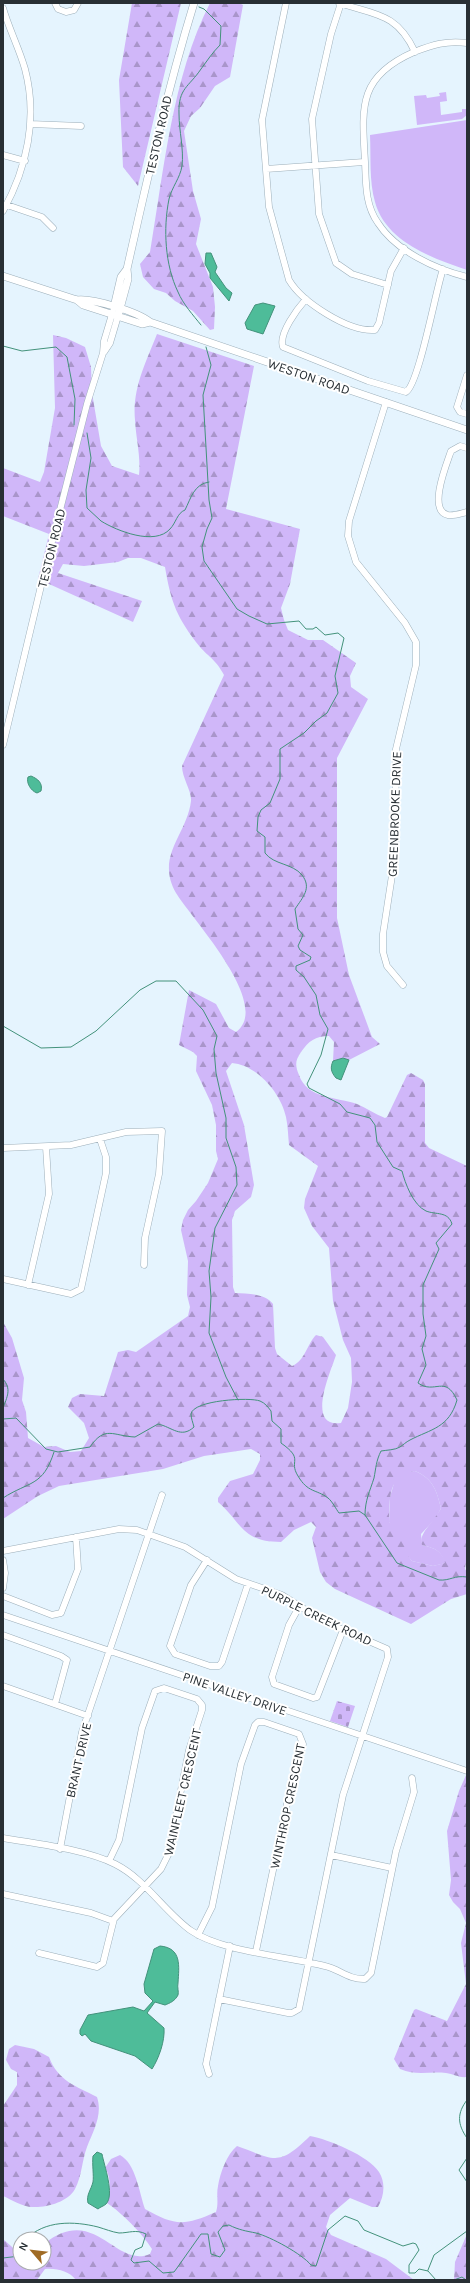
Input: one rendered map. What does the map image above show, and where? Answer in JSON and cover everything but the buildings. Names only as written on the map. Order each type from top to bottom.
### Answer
[{"type":"main road","name":"TESTON ROAD","points":[[116,311],[128,279],[127,269],[176,61],[194,3]]},
{"type":"main road","name":"WESTON ROAD","points":[[3,276],[77,300],[85,299],[116,311],[144,317],[150,322],[467,430]]},
{"type":"street","points":[[55,3],[58,9],[66,12],[74,10],[78,3]]},
{"type":"street","points":[[286,3],[263,116],[269,207],[285,270],[291,284],[306,299],[325,314],[359,327],[375,330],[379,323],[393,265],[404,248]]},
{"type":"street","points":[[388,285],[352,274],[336,262],[319,214],[314,165],[312,119],[331,34],[340,3],[387,18],[398,26],[407,36],[415,52]]},
{"type":"street","points":[[3,8],[6,27],[25,69],[30,106],[30,124],[25,161],[7,205],[3,211]]},
{"type":"street","points":[[467,43],[444,42],[415,52],[385,68],[375,80],[368,93],[362,120],[366,192],[373,215],[386,234],[424,262],[467,277]]},
{"type":"street","points":[[30,124],[82,126]]},
{"type":"street","points":[[3,155],[25,161]]},
{"type":"street","points":[[266,169],[364,162]]},
{"type":"street","points":[[7,205],[42,217],[53,228]]},
{"type":"street","points":[[306,299],[292,316],[282,341],[283,347],[368,381],[406,392],[411,387],[420,361],[443,268]]},
{"type":"street","name":"TESTON ROAD","points":[[3,745],[87,404],[116,311]]},
{"type":"street","points":[[467,375],[457,407],[460,412],[467,414]]},
{"type":"street","name":"GREENBROOKE DRIVE","points":[[386,402],[349,521],[348,536],[356,562],[405,623],[416,642],[416,665],[396,749],[395,856],[383,934],[383,952],[387,966],[403,985]]},
{"type":"street","points":[[467,448],[460,446],[451,452],[438,494],[439,507],[448,515],[467,512]]},
{"type":"street","points":[[3,1148],[71,1145],[131,1131],[162,1131],[159,1174],[145,1238],[144,1265]]},
{"type":"street","points":[[3,1279],[71,1294],[81,1289],[106,1173],[106,1161],[100,1139]]},
{"type":"street","points":[[28,1285],[49,1194],[46,1147]]},
{"type":"street","name":"BRANT DRIVE","points":[[60,1849],[80,1740],[162,1495]]},
{"type":"street","name":"PURPLE CREEK ROAD","points":[[3,1551],[125,1529],[148,1534],[185,1546],[232,1577],[248,1584],[278,1593],[299,1607],[344,1630],[383,1646],[388,1652],[362,1736]]},
{"type":"street","points":[[3,1596],[52,1615],[61,1613],[78,1569],[76,1538]]},
{"type":"street","points":[[3,1560],[5,1573],[3,1588]]},
{"type":"street","points":[[207,1560],[192,1581],[182,1609],[170,1646],[175,1654],[210,1666],[219,1666],[222,1662],[248,1584]]},
{"type":"street","points":[[299,1607],[289,1625],[272,1676],[274,1684],[313,1698],[317,1697],[344,1630]]},
{"type":"street","name":"PINE VALLEY DRIVE","points":[[3,1615],[467,1771]]},
{"type":"street","points":[[3,1635],[61,1656],[67,1660],[55,1704]]},
{"type":"street","points":[[3,1686],[88,1716]]},
{"type":"street","name":"WAINFLEET CRESCENT","points":[[109,1861],[119,1840],[142,1728],[155,1691],[164,1688],[197,1699],[202,1705],[202,1710],[189,1750],[169,1852],[161,1869],[144,1886]]},
{"type":"street","name":"WINTHROP CRESCENT","points":[[198,1935],[212,1907],[244,1756],[255,1724],[258,1722],[264,1722],[299,1734],[303,1744],[292,1780],[256,1951]]},
{"type":"street","points":[[219,1999],[292,2013],[299,2009],[343,1795],[362,1736]]},
{"type":"street","points":[[3,1838],[60,1849],[109,1861],[126,1870],[182,1924],[207,1940],[329,1967],[352,1978],[364,1980],[370,1976],[392,1868],[413,1795],[412,1778]]},
{"type":"street","points":[[331,1855],[392,1868]]},
{"type":"street","points":[[39,1953],[97,1967],[103,1963],[113,1921],[144,1886]]},
{"type":"street","points":[[3,1894],[91,1913],[113,1921]]},
{"type":"street","points":[[209,2074],[206,2064],[230,1946]]},
{"type":"green space","points":[[132,3],[181,3],[138,186],[123,167],[119,80]]},
{"type":"green space","points":[[210,3],[239,3],[243,5],[230,77],[215,86],[200,108],[191,116],[184,131],[193,191],[201,219],[196,244],[213,287],[215,307],[214,329],[210,330],[193,311],[175,301],[166,293],[154,289],[143,277],[140,264],[150,252],[165,157],[178,93],[197,32]]},
{"type":"green space","points":[[446,92],[447,101],[440,102],[441,115],[462,112],[462,109],[467,109],[467,115],[462,119],[417,125],[414,96],[426,95],[427,98],[440,96],[439,93]]},
{"type":"green space","points":[[467,120],[467,270],[425,254],[400,238],[389,228],[381,216],[373,194],[370,135]]},
{"type":"green space","points":[[157,334],[254,366],[226,509],[300,529],[290,584],[281,608],[288,630],[308,640],[323,640],[356,663],[350,676],[351,687],[368,699],[337,758],[337,918],[349,975],[372,1037],[380,1044],[349,1060],[343,1058],[333,1061],[334,1042],[329,1036],[316,1038],[307,1045],[298,1058],[296,1066],[299,1075],[303,1083],[316,1093],[357,1104],[385,1118],[387,1117],[407,1075],[411,1073],[423,1080],[425,1084],[425,1143],[429,1148],[467,1166],[467,1556],[465,1569],[467,1572],[467,1594],[451,1599],[411,1624],[335,1589],[326,1582],[320,1572],[312,1538],[316,1527],[311,1522],[294,1530],[281,1542],[258,1539],[244,1530],[218,1502],[218,1498],[230,1481],[253,1474],[260,1460],[260,1454],[251,1449],[204,1456],[163,1469],[59,1486],[38,1496],[3,1519],[3,1322],[12,1338],[24,1378],[22,1400],[26,1412],[28,1438],[44,1447],[56,1446],[70,1452],[81,1451],[89,1438],[84,1423],[68,1407],[72,1398],[80,1394],[104,1396],[118,1352],[128,1350],[136,1352],[188,1316],[190,1307],[187,1295],[188,1261],[181,1230],[183,1220],[188,1210],[208,1183],[218,1159],[216,1151],[216,1125],[212,1105],[196,1071],[197,1056],[193,1052],[179,1045],[189,990],[216,1004],[229,1028],[236,1032],[245,1019],[244,1003],[237,983],[226,962],[212,941],[176,893],[170,880],[169,868],[170,857],[184,825],[191,801],[190,793],[182,771],[182,766],[224,675],[216,662],[200,647],[180,618],[170,591],[165,567],[141,558],[128,558],[118,562],[84,566],[63,564],[58,573],[142,601],[133,622],[38,579],[49,534],[3,516],[3,468],[40,482],[44,472],[55,408],[53,335],[66,338],[85,347],[91,367],[92,393],[101,446],[112,466],[139,475],[139,455],[135,420],[136,397],[144,365]],"holes":[[[232,1063],[250,1069],[259,1075],[273,1090],[279,1099],[286,1117],[289,1145],[318,1166],[305,1199],[304,1208],[312,1226],[329,1248],[333,1301],[343,1340],[351,1358],[352,1382],[348,1408],[341,1423],[330,1422],[324,1417],[322,1408],[326,1385],[336,1355],[323,1337],[316,1335],[300,1360],[292,1366],[277,1354],[275,1348],[273,1304],[270,1300],[261,1296],[235,1293],[233,1287],[232,1220],[235,1211],[251,1197],[254,1185],[244,1125],[226,1071]],[[415,1471],[426,1477],[433,1485],[441,1508],[439,1513],[424,1532],[421,1541],[422,1545],[439,1552],[445,1563],[433,1566],[412,1561],[406,1549],[405,1535],[389,1522],[390,1497],[395,1483],[406,1473]]]},
{"type":"green space","points":[[415,1471],[426,1477],[433,1485],[441,1508],[436,1518],[421,1534],[422,1545],[437,1550],[442,1555],[446,1563],[433,1566],[412,1561],[406,1554],[404,1544],[389,1522],[390,1497],[395,1480],[405,1472]]},
{"type":"green space","points":[[337,1701],[355,1706],[348,1727],[330,1721]]},
{"type":"green space","points":[[467,1773],[467,2077],[446,2073],[418,2073],[406,2071],[400,2069],[394,2059],[414,2010],[416,2009],[447,2021],[466,1984],[461,1943],[466,1923],[460,1909],[449,1895],[451,1880],[447,1831],[459,1791]]},
{"type":"green space","points":[[15,2045],[34,2049],[49,2057],[57,2072],[68,2082],[97,2097],[99,2104],[98,2117],[85,2152],[79,2179],[75,2189],[72,2194],[62,2201],[50,2205],[38,2207],[25,2206],[3,2196],[3,2106],[17,2085],[17,2072],[11,2069],[6,2060],[9,2049]]},
{"type":"green space","points":[[310,2136],[318,2138],[337,2144],[358,2154],[374,2166],[379,2172],[383,2181],[383,2194],[378,2207],[372,2207],[350,2198],[330,2215],[326,2227],[331,2235],[386,2259],[414,2280],[76,2280],[66,2272],[52,2269],[52,2239],[62,2233],[77,2230],[91,2233],[126,2253],[137,2256],[150,2254],[152,2249],[143,2236],[107,2203],[110,2185],[105,2168],[111,2159],[120,2155],[130,2165],[145,2209],[164,2219],[187,2222],[216,2212],[217,2189],[220,2175],[224,2164],[233,2149],[237,2146],[260,2155],[276,2158],[291,2153]]},
{"type":"green space","points":[[467,2234],[467,2280],[454,2280],[455,2262]]},
{"type":"green space","points":[[3,2239],[12,2247],[12,2271],[44,2271],[37,2280],[3,2280]]},
{"type":"shaded area","points":[[206,253],[211,253],[217,267],[215,272],[226,288],[232,293],[229,301],[210,278],[210,273],[205,264]]},
{"type":"shaded area","points":[[263,303],[275,306],[263,334],[247,329],[245,323],[255,305]]},
{"type":"shaded area","points":[[31,776],[38,780],[41,784],[41,791],[37,793],[28,784],[28,777]]},
{"type":"shaded area","points":[[343,1058],[349,1060],[341,1080],[334,1076],[332,1066],[333,1061]]},
{"type":"shaded area","points":[[160,1946],[167,1947],[172,1950],[178,1959],[178,1994],[171,2003],[165,2005],[155,2002],[147,2013],[164,2028],[164,2038],[161,2049],[152,2069],[135,2056],[91,2041],[85,2034],[82,2036],[80,2034],[80,2030],[88,2015],[133,2007],[144,2011],[153,2001],[145,1993],[144,1984],[154,1949]]},
{"type":"shaded area","points":[[97,2152],[102,2154],[109,2187],[108,2200],[106,2204],[98,2209],[88,2203],[88,2195],[93,2182],[93,2156]]},
{"type":"waterway","points":[[199,7],[204,9],[221,26],[220,45],[185,88],[180,99],[179,114],[182,166],[180,175],[169,199],[166,222],[166,247],[170,270],[178,292],[188,309],[201,325]]},
{"type":"waterway","points":[[3,346],[22,351],[56,347],[67,357],[75,399],[74,425]]},
{"type":"waterway","points":[[206,347],[211,365],[203,395],[209,500],[212,518],[202,547],[204,561],[237,609],[249,616],[267,624],[299,621],[306,629],[313,629],[316,627],[325,635],[338,633],[344,638],[335,676],[338,693],[327,713],[304,733],[280,749],[280,779],[270,803],[261,810],[258,817],[257,831],[265,837],[265,853],[273,860],[298,871],[302,875],[306,884],[305,892],[295,909],[298,929],[303,935],[298,946],[300,950],[311,957],[310,960],[296,966],[296,970],[304,977],[316,995],[320,1015],[328,1029],[321,1055],[307,1084],[309,1088],[340,1104],[347,1112],[370,1118],[375,1125],[377,1142],[393,1167],[402,1171],[413,1199],[426,1211],[445,1215],[452,1224],[436,1243],[439,1249],[423,1285],[423,1314],[426,1336],[422,1349],[426,1365],[418,1383],[430,1387],[444,1386],[453,1392],[457,1400],[454,1409],[444,1422],[398,1448],[381,1451],[367,1500],[365,1515]]},
{"type":"waterway","points":[[87,433],[91,458],[86,490],[87,508],[101,521],[116,529],[146,537],[163,534],[172,527],[180,513],[185,510],[196,489],[204,483],[209,482]]},
{"type":"waterway","points":[[3,1026],[41,1048],[71,1047],[96,1031],[140,990],[156,981],[176,981],[203,1010],[217,1036],[214,1049],[216,1073],[226,1118],[226,1138],[236,1167],[237,1185],[215,1228],[209,1271],[211,1297],[209,1333],[226,1377],[238,1400]]},
{"type":"waterway","points":[[3,1379],[8,1390],[3,1408]]},
{"type":"waterway","points":[[3,1419],[16,1418],[46,1449],[58,1452],[90,1447],[100,1436],[110,1433],[135,1437],[158,1424],[176,1431],[185,1432],[194,1427],[191,1414],[194,1409],[201,1406],[222,1401],[245,1399],[260,1401],[271,1411],[272,1421],[281,1429],[281,1443],[292,1453],[295,1460],[295,1471],[305,1485],[328,1498],[339,1513],[359,1511],[365,1515],[397,1563],[439,1580],[467,1577]]},
{"type":"waterway","points":[[3,1498],[34,1482],[40,1477],[45,1472],[54,1452]]},
{"type":"waterway","points":[[467,2100],[461,2109],[460,2114],[461,2128],[467,2138]]},
{"type":"waterway","points":[[467,2158],[459,2170],[467,2182]]},
{"type":"waterway","points":[[37,2231],[51,2225],[70,2223],[89,2225],[119,2233],[136,2231],[146,2234],[142,2247],[135,2250],[131,2260],[134,2263],[149,2261],[163,2273],[174,2272],[201,2234],[208,2234],[211,2254],[220,2257],[225,2250],[218,2232],[223,2226],[229,2225],[270,2238],[294,2251],[311,2265],[316,2266],[328,2230],[345,2216],[358,2221],[364,2230],[403,2246],[413,2243],[416,2244],[419,2250],[409,2265],[409,2273],[415,2273],[419,2269],[428,2271]]},
{"type":"waterway","points":[[428,2270],[434,2255],[467,2231]]},
{"type":"waterway","points":[[3,2258],[12,2257]]},
{"type":"waterway","points":[[428,2271],[436,2280]]},
{"type":"waterway","points":[[454,2280],[462,2277],[466,2280]]}]
